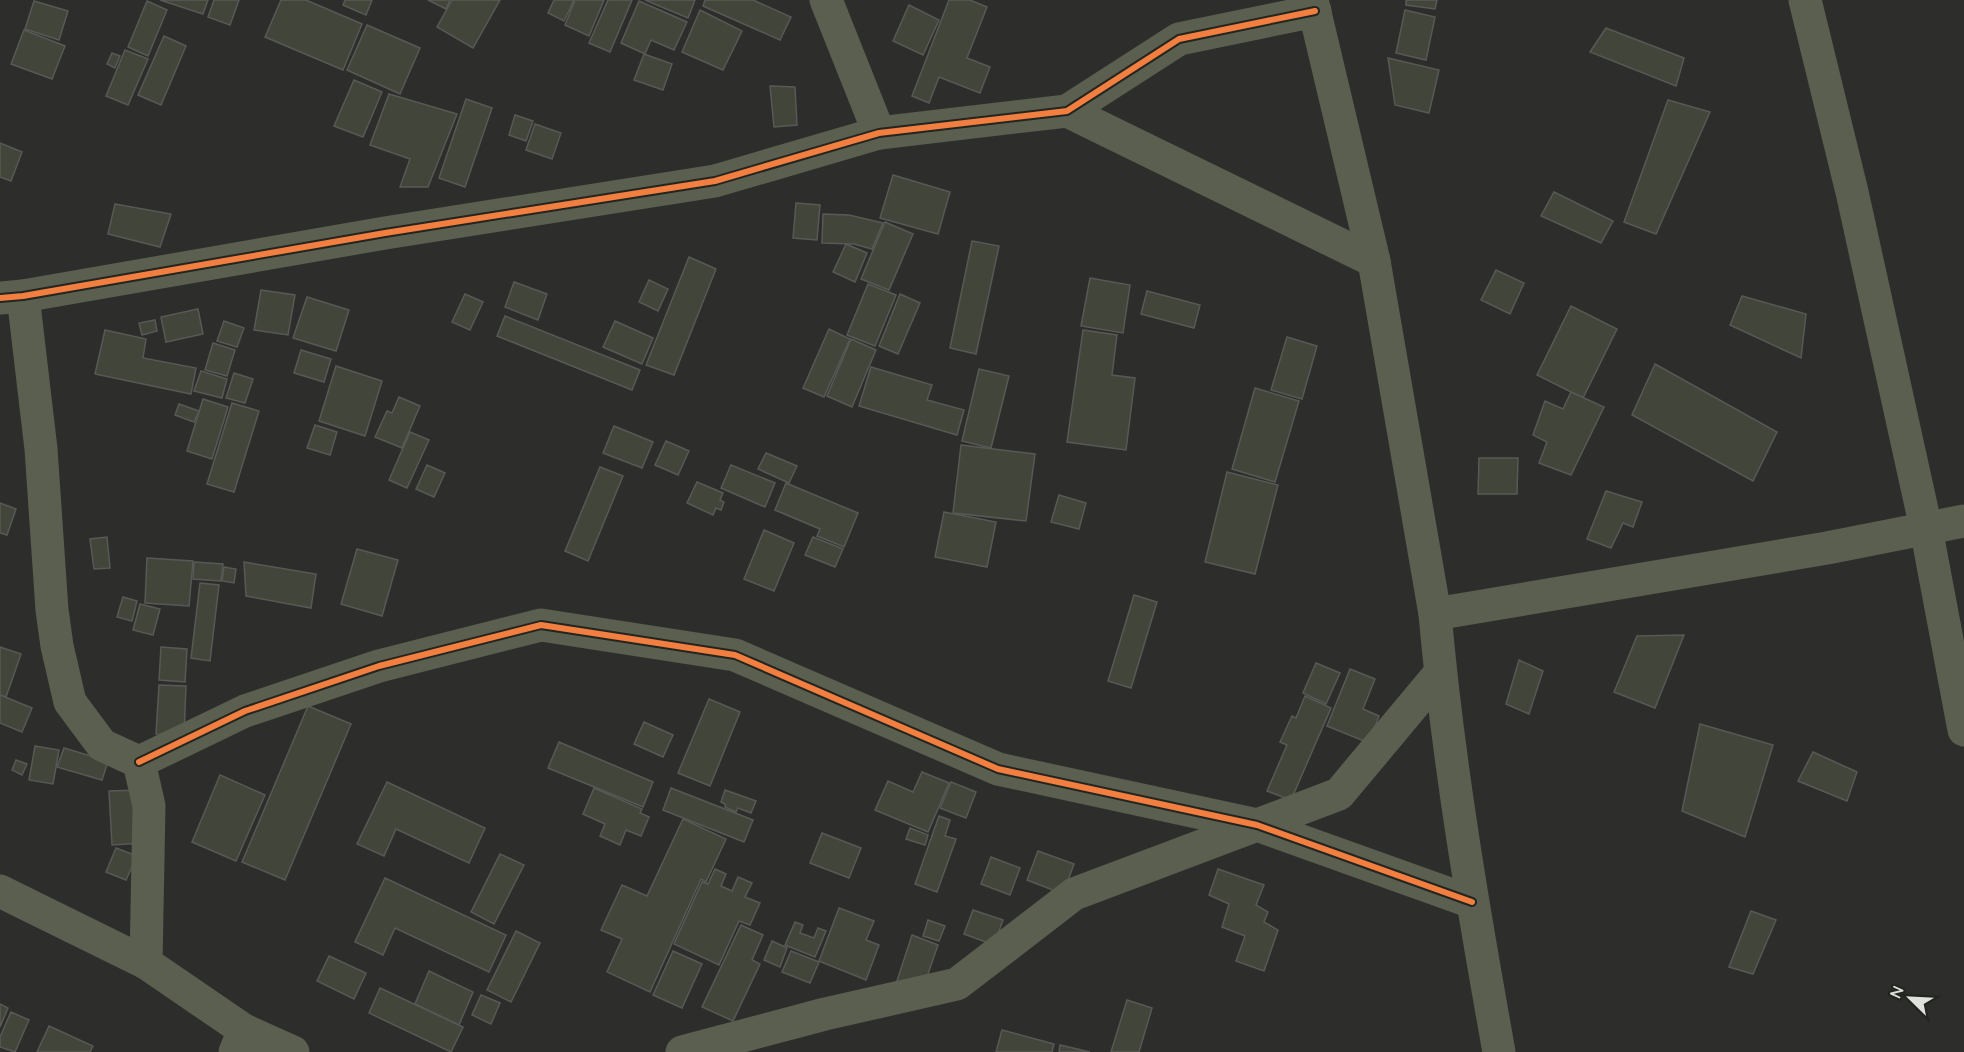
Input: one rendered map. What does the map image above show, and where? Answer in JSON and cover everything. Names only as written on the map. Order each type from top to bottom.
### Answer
[{"type":"street","points":[[826,0],[879,133]]},
{"type":"street","points":[[1805,0],[1852,192],[1926,528],[1964,730]]},
{"type":"street","points":[[139,762],[102,745],[70,702],[57,646],[52,610],[41,449],[11,297],[396,231],[715,181],[879,133],[1067,111],[1179,39],[1313,6],[1374,261],[1435,614],[1440,673],[1472,903],[1499,1052]]},
{"type":"street","points":[[1067,111],[1374,261]]},
{"type":"street","points":[[1435,614],[1816,550],[1964,521]]},
{"type":"street","points":[[139,762],[245,711],[379,666],[541,625],[735,656],[998,769],[1257,825],[1472,903]]},
{"type":"street","points":[[682,1052],[825,1014],[957,984],[1074,894],[1339,794],[1440,673]]},
{"type":"street","points":[[139,762],[149,806],[146,963]]},
{"type":"street","points":[[0,891],[146,963],[240,1041],[293,1052]]},
{"type":"building","points":[[160,0],[208,0],[203,14]]},
{"type":"building","points":[[214,0],[239,0],[230,25],[208,17]]},
{"type":"building","points":[[281,0],[306,0],[362,24],[343,70],[265,37]]},
{"type":"building","points":[[345,0],[372,0],[366,15],[343,5]]},
{"type":"building","points":[[428,0],[450,0],[446,9]]},
{"type":"building","points":[[452,0],[500,0],[473,48],[437,27]]},
{"type":"building","points":[[554,0],[574,0],[564,21],[548,13]]},
{"type":"building","points":[[575,0],[604,0],[589,36],[565,25]]},
{"type":"building","points":[[608,0],[632,0],[610,52],[589,43]]},
{"type":"building","points":[[645,0],[695,0],[688,18]]},
{"type":"building","points":[[705,0],[753,0],[791,17],[780,40],[703,6]]},
{"type":"building","points":[[949,0],[970,0],[987,7],[967,58],[990,67],[980,93],[939,77],[929,103],[912,96]]},
{"type":"building","points":[[1406,0],[1437,0],[1435,9],[1406,5]]},
{"type":"building","points":[[34,1],[68,11],[59,40],[25,29]]},
{"type":"building","points":[[147,1],[167,10],[148,56],[128,47]]},
{"type":"building","points":[[639,1],[687,22],[674,50],[651,40],[645,54],[621,43]]},
{"type":"building","points":[[909,5],[939,20],[923,55],[893,41]]},
{"type":"building","points":[[700,10],[742,31],[723,70],[682,52]]},
{"type":"building","points":[[1405,10],[1435,17],[1426,60],[1396,53]]},
{"type":"building","points":[[367,25],[420,48],[400,94],[347,70]]},
{"type":"building","points":[[1606,28],[1684,58],[1676,86],[1590,52]]},
{"type":"building","points":[[24,30],[65,46],[52,79],[11,64]]},
{"type":"building","points":[[164,36],[186,46],[161,105],[138,95]]},
{"type":"building","points":[[125,50],[148,59],[128,105],[106,96]]},
{"type":"building","points":[[112,53],[120,56],[115,68],[107,64]]},
{"type":"building","points":[[644,54],[672,64],[663,90],[634,80]]},
{"type":"building","points":[[1388,58],[1439,70],[1429,113],[1395,105]]},
{"type":"building","points":[[354,80],[382,92],[363,137],[334,126]]},
{"type":"building","points":[[770,86],[795,87],[797,125],[774,127]]},
{"type":"building","points":[[389,94],[457,114],[428,187],[400,187],[410,159],[370,145]]},
{"type":"building","points":[[466,99],[492,108],[465,187],[439,178]]},
{"type":"building","points":[[1668,100],[1710,112],[1656,234],[1624,222]]},
{"type":"building","points":[[515,115],[533,121],[526,141],[509,135]]},
{"type":"building","points":[[535,124],[561,133],[552,159],[526,150]]},
{"type":"building","points":[[0,143],[22,152],[11,181],[0,177]]},
{"type":"building","points":[[893,175],[950,192],[938,234],[880,218]]},
{"type":"building","points":[[1554,192],[1613,221],[1601,243],[1541,216]]},
{"type":"building","points":[[796,203],[820,205],[817,240],[793,238]]},
{"type":"building","points":[[115,204],[171,214],[160,247],[108,234]]},
{"type":"building","points":[[823,214],[849,215],[883,223],[872,249],[854,244],[822,243]]},
{"type":"building","points":[[885,222],[913,234],[889,290],[861,279]]},
{"type":"building","points":[[972,241],[999,246],[976,354],[950,348]]},
{"type":"building","points":[[846,244],[867,253],[855,282],[833,272]]},
{"type":"building","points":[[689,257],[716,269],[674,375],[646,365]]},
{"type":"building","points":[[1496,270],[1524,283],[1510,314],[1481,300]]},
{"type":"building","points":[[1090,278],[1130,285],[1123,333],[1081,326]]},
{"type":"building","points":[[649,280],[668,289],[658,311],[639,302]]},
{"type":"building","points":[[514,282],[547,294],[538,320],[505,307]]},
{"type":"building","points":[[868,284],[896,295],[875,346],[847,335]]},
{"type":"building","points":[[261,290],[295,295],[288,335],[254,330]]},
{"type":"building","points":[[1147,291],[1200,305],[1194,328],[1141,314]]},
{"type":"building","points":[[465,294],[483,302],[470,330],[452,322]]},
{"type":"building","points":[[900,294],[920,303],[898,354],[879,346]]},
{"type":"building","points":[[1742,296],[1806,314],[1801,358],[1730,325]]},
{"type":"building","points":[[307,297],[349,310],[336,351],[293,338]]},
{"type":"building","points":[[1571,306],[1617,329],[1583,398],[1537,375]]},
{"type":"building","points":[[198,309],[203,334],[166,342],[161,317]]},
{"type":"building","points":[[505,316],[640,370],[632,390],[497,336]]},
{"type":"building","points":[[155,320],[157,331],[142,335],[139,323]]},
{"type":"building","points":[[224,321],[244,328],[237,347],[217,341]]},
{"type":"building","points":[[615,321],[653,338],[642,364],[603,347]]},
{"type":"building","points":[[829,329],[850,339],[824,397],[803,388]]},
{"type":"building","points":[[105,330],[146,339],[143,358],[196,368],[191,394],[95,374]]},
{"type":"building","points":[[1083,330],[1117,335],[1112,375],[1135,378],[1126,450],[1067,442]]},
{"type":"building","points":[[1287,337],[1317,346],[1302,399],[1271,390]]},
{"type":"building","points":[[851,339],[876,350],[852,407],[827,396]]},
{"type":"building","points":[[213,343],[235,350],[227,376],[205,370]]},
{"type":"building","points":[[301,350],[331,359],[324,382],[294,373]]},
{"type":"building","points":[[1655,364],[1777,432],[1753,481],[1632,415]]},
{"type":"building","points":[[336,366],[382,381],[365,436],[319,421]]},
{"type":"building","points":[[871,367],[932,385],[927,400],[964,410],[957,435],[859,406]]},
{"type":"building","points":[[979,369],[1009,376],[991,448],[962,441]]},
{"type":"building","points":[[201,371],[227,379],[222,398],[194,391]]},
{"type":"building","points":[[234,373],[253,379],[245,403],[226,398]]},
{"type":"building","points":[[1255,388],[1299,401],[1275,482],[1232,469]]},
{"type":"building","points":[[1571,392],[1604,407],[1571,475],[1539,463],[1547,442],[1533,435],[1545,401],[1563,409]]},
{"type":"building","points":[[399,397],[420,406],[402,448],[375,437],[387,411],[392,413]]},
{"type":"building","points":[[203,399],[228,407],[212,459],[187,451]]},
{"type":"building","points":[[232,403],[259,411],[234,492],[207,484]]},
{"type":"building","points":[[179,404],[199,411],[194,422],[175,415]]},
{"type":"building","points":[[315,425],[337,432],[330,455],[307,448]]},
{"type":"building","points":[[614,426],[653,442],[642,468],[603,453]]},
{"type":"building","points":[[410,432],[429,440],[407,488],[389,480]]},
{"type":"building","points":[[666,441],[689,451],[678,475],[655,465]]},
{"type":"building","points":[[961,445],[1035,454],[1026,521],[953,513]]},
{"type":"building","points":[[766,453],[797,466],[789,483],[758,469]]},
{"type":"building","points":[[1479,458],[1518,458],[1517,494],[1478,494]]},
{"type":"building","points":[[427,465],[445,473],[434,497],[416,489]]},
{"type":"building","points":[[731,465],[775,483],[765,507],[721,488]]},
{"type":"building","points":[[600,467],[623,476],[588,561],[565,551]]},
{"type":"building","points":[[1227,472],[1278,485],[1255,574],[1205,562]]},
{"type":"building","points":[[697,482],[723,493],[720,500],[724,502],[721,510],[716,508],[713,515],[687,503]]},
{"type":"building","points":[[786,483],[858,513],[844,547],[817,536],[820,529],[775,510]]},
{"type":"building","points":[[1606,491],[1642,502],[1633,527],[1623,523],[1611,548],[1587,539]]},
{"type":"building","points":[[1059,495],[1086,503],[1079,529],[1051,522]]},
{"type":"building","points":[[0,503],[16,509],[7,535],[0,533]]},
{"type":"building","points":[[944,512],[996,522],[987,567],[935,557]]},
{"type":"building","points":[[764,530],[794,543],[774,591],[744,579]]},
{"type":"building","points":[[107,537],[110,568],[94,569],[90,539]]},
{"type":"building","points":[[813,537],[843,549],[835,567],[805,555]]},
{"type":"building","points":[[357,549],[398,560],[382,616],[341,604]]},
{"type":"building","points":[[147,558],[193,561],[189,606],[145,603]]},
{"type":"building","points":[[194,562],[223,564],[221,581],[193,579]]},
{"type":"building","points":[[244,562],[316,574],[311,608],[246,596]]},
{"type":"building","points":[[224,567],[236,569],[234,583],[222,581]]},
{"type":"building","points":[[200,583],[219,585],[210,661],[191,658]]},
{"type":"building","points":[[1134,595],[1157,602],[1131,688],[1108,681]]},
{"type":"building","points":[[123,597],[137,601],[132,621],[117,617]]},
{"type":"building","points":[[140,604],[160,609],[153,635],[133,630]]},
{"type":"building","points":[[1684,635],[1655,708],[1614,692],[1637,636]]},
{"type":"building","points":[[0,647],[21,654],[6,697],[0,695]]},
{"type":"building","points":[[161,647],[187,649],[185,682],[159,680]]},
{"type":"building","points":[[1519,660],[1543,671],[1529,714],[1506,704]]},
{"type":"building","points":[[1316,663],[1340,673],[1326,704],[1303,693]]},
{"type":"building","points":[[1350,669],[1375,679],[1363,709],[1379,716],[1369,743],[1327,726]]},
{"type":"building","points":[[159,685],[186,686],[184,735],[156,734]]},
{"type":"building","points":[[0,695],[32,708],[22,732],[0,723]]},
{"type":"building","points":[[1305,696],[1331,708],[1291,800],[1267,791],[1287,745],[1280,742],[1292,716],[1296,718]]},
{"type":"building","points":[[709,699],[740,712],[710,786],[678,773]]},
{"type":"building","points":[[308,706],[351,724],[285,880],[242,862]]},
{"type":"building","points":[[644,722],[673,735],[663,757],[634,744]]},
{"type":"building","points":[[1700,724],[1773,745],[1745,837],[1682,811]]},
{"type":"building","points":[[559,742],[653,782],[643,807],[548,768]]},
{"type":"building","points":[[35,746],[59,750],[53,784],[29,780]]},
{"type":"building","points":[[64,748],[108,761],[102,780],[57,767]]},
{"type":"building","points":[[1813,752],[1857,772],[1847,801],[1798,781]]},
{"type":"building","points":[[16,760],[27,764],[22,775],[12,770]]},
{"type":"building","points":[[922,772],[949,783],[928,832],[875,810],[888,781],[913,792]]},
{"type":"building","points":[[220,775],[265,795],[236,861],[192,842]]},
{"type":"building","points":[[387,782],[485,828],[469,863],[396,829],[384,856],[357,844]]},
{"type":"building","points":[[951,782],[976,792],[966,818],[940,808]]},
{"type":"building","points":[[594,788],[642,809],[640,813],[649,817],[641,836],[626,830],[620,845],[600,836],[605,824],[583,814]]},
{"type":"building","points":[[671,788],[753,820],[744,842],[663,810]]},
{"type":"building","points":[[140,790],[143,843],[112,845],[109,791]]},
{"type":"building","points":[[725,790],[756,801],[751,813],[738,808],[736,812],[725,807],[725,804],[721,802]]},
{"type":"building","points":[[939,816],[950,820],[945,836],[956,839],[937,892],[915,884]]},
{"type":"building","points":[[683,819],[726,839],[706,882],[701,879],[650,992],[607,972],[622,939],[601,930],[622,885],[647,896]]},
{"type":"building","points":[[910,828],[928,835],[925,845],[906,839]]},
{"type":"building","points":[[822,833],[861,848],[849,878],[810,863]]},
{"type":"building","points":[[116,848],[137,856],[126,880],[106,872]]},
{"type":"building","points":[[1038,851],[1074,864],[1063,894],[1027,880]]},
{"type":"building","points":[[500,854],[524,865],[494,924],[471,912]]},
{"type":"building","points":[[991,857],[1020,868],[1010,895],[981,884]]},
{"type":"building","points":[[715,869],[726,874],[721,886],[732,891],[738,877],[752,883],[745,897],[760,903],[750,925],[739,921],[719,965],[674,944],[702,882],[708,884]]},
{"type":"building","points":[[1218,869],[1264,885],[1256,905],[1268,912],[1264,922],[1278,930],[1264,971],[1236,961],[1245,936],[1222,927],[1229,904],[1209,895]]},
{"type":"building","points":[[385,878],[506,935],[489,972],[395,928],[383,955],[355,942]]},
{"type":"building","points":[[839,908],[874,921],[866,940],[879,945],[866,980],[819,961]]},
{"type":"building","points":[[973,910],[1003,920],[994,945],[964,934]]},
{"type":"building","points":[[1751,911],[1776,920],[1753,974],[1729,967]]},
{"type":"building","points":[[928,920],[945,926],[939,941],[923,936]]},
{"type":"building","points":[[795,922],[803,925],[800,933],[814,938],[818,928],[826,931],[815,957],[785,945]]},
{"type":"building","points":[[741,925],[763,935],[752,960],[760,964],[733,1021],[702,1007]]},
{"type":"building","points":[[516,931],[540,943],[511,1002],[487,990]]},
{"type":"building","points":[[912,935],[938,945],[927,977],[895,987]]},
{"type":"building","points":[[772,941],[787,948],[780,967],[764,960]]},
{"type":"building","points":[[673,951],[702,964],[682,1008],[653,995]]},
{"type":"building","points":[[791,951],[819,962],[810,983],[782,972]]},
{"type":"building","points":[[329,956],[366,973],[354,999],[317,981]]},
{"type":"building","points":[[429,971],[473,992],[459,1025],[415,1004]]},
{"type":"building","points":[[380,988],[463,1027],[451,1052],[369,1013]]},
{"type":"building","points":[[481,995],[500,1003],[491,1024],[472,1015]]},
{"type":"building","points":[[1127,1000],[1152,1008],[1139,1052],[1111,1052]]},
{"type":"building","points":[[0,1004],[8,1008],[0,1027]]},
{"type":"building","points":[[11,1012],[29,1020],[15,1052],[0,1047],[0,1037]]},
{"type":"building","points":[[49,1026],[93,1046],[90,1052],[37,1052]]},
{"type":"building","points":[[1002,1030],[1054,1044],[1052,1052],[996,1052]]},
{"type":"building","points":[[1060,1045],[1090,1052],[1059,1052]]},
{"type":"cycle path","points":[[0,298],[23,296],[385,233],[715,181],[879,133],[1067,111],[1179,39],[1315,11]]},
{"type":"cycle path","points":[[139,762],[245,711],[379,666],[541,625],[735,655],[998,769],[1257,825],[1472,902]]}]
